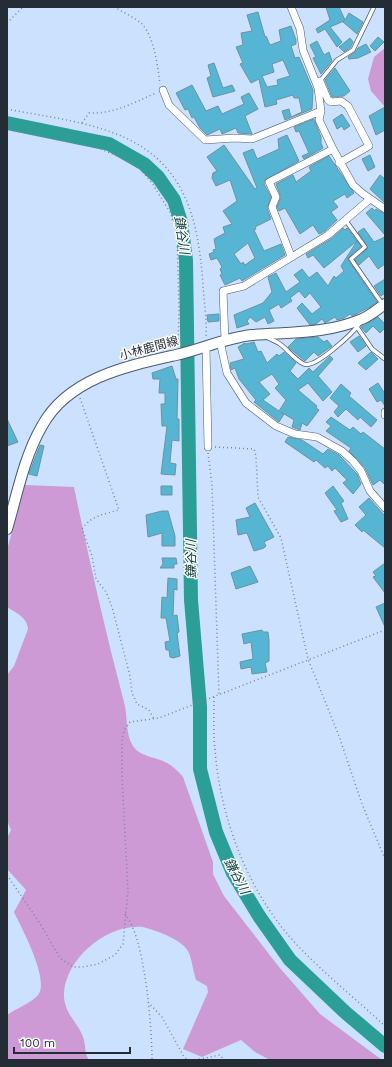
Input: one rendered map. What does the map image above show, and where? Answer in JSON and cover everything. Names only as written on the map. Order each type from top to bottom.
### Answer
[{"type":"main road","name":"小林鹿間線","points":[[7,529],[28,458],[41,426],[52,411],[76,388],[100,376],[141,362],[180,354],[222,340],[261,334],[323,330],[360,323],[384,305]]},
{"type":"street","points":[[291,7],[300,29],[303,50],[328,100],[331,102],[341,102],[348,106],[369,146],[339,163]]},
{"type":"street","points":[[318,82],[321,111],[319,120],[339,163],[353,185],[385,209]]},
{"type":"street","points":[[162,90],[169,105],[205,140],[235,138],[252,139],[321,111]]},
{"type":"street","points":[[291,256],[272,208],[276,197],[268,182],[332,149]]},
{"type":"street","points":[[370,199],[328,235],[291,256],[244,286],[223,291],[222,340],[227,373],[246,403],[276,426],[296,434],[317,437],[342,451],[362,471],[370,491],[385,508]]},
{"type":"street","points":[[204,347],[208,447]]},
{"type":"lane","points":[[318,82],[336,60],[353,50],[374,7]]},
{"type":"lane","points":[[346,221],[365,247],[351,258],[384,305]]},
{"type":"lane","points":[[261,334],[279,343],[302,363],[308,365],[314,363],[331,351],[360,323],[372,349],[385,359]]},
{"type":"path","points":[[7,23],[23,7]]},
{"type":"path","points":[[82,123],[89,113],[104,114],[121,109],[162,90],[160,71],[153,46],[143,26],[114,7]]},
{"type":"path","points":[[7,109],[82,123],[112,132],[133,142],[168,170],[182,189],[190,208],[201,255],[207,334],[204,347]]},
{"type":"path","points":[[7,129],[98,148],[122,158],[140,169],[156,188],[170,212],[177,234],[180,354]]},
{"type":"path","points":[[76,388],[119,510],[96,516],[87,522],[82,529],[92,556],[96,579],[106,592],[112,607],[130,676],[132,693],[137,704],[149,710],[154,720]]},
{"type":"path","points":[[219,695],[212,485],[208,447],[247,448],[254,450],[256,456],[258,497],[281,538],[308,659],[339,736],[362,804],[385,859]]},
{"type":"path","points":[[7,875],[39,922],[60,958],[73,967],[82,967],[98,964],[115,955],[123,944],[128,891],[122,801],[122,738],[125,729],[130,722],[154,720],[385,630]]},
{"type":"path","points":[[214,697],[214,749],[221,791],[231,829],[256,885],[268,907],[300,948],[385,1026]]},
{"type":"path","points":[[125,914],[134,928],[143,968],[148,1002],[152,1060]]},
{"type":"path","points":[[148,1002],[162,1017],[184,1057],[188,1060]]},
{"type":"path","points":[[195,1060],[220,1055],[224,1060]]},
{"type":"shaded area","points":[[385,48],[385,107],[371,91],[368,79],[374,57]]},
{"type":"shaded area","points":[[25,485],[74,487],[110,649],[125,707],[130,741],[139,752],[168,763],[183,777],[213,862],[213,874],[224,896],[279,967],[320,1014],[382,1060],[270,1060],[255,1052],[241,1040],[202,1057],[183,1049],[208,992],[207,986],[196,980],[188,951],[184,946],[166,935],[155,931],[143,927],[130,927],[103,937],[91,945],[72,967],[67,980],[64,1000],[68,1012],[81,1032],[86,1054],[89,1060],[7,1060],[7,1015],[36,998],[41,988],[38,967],[34,954],[14,912],[26,890],[7,869],[7,838],[11,830],[7,820],[7,675],[14,666],[28,629],[26,621],[7,607],[7,550]]},
{"type":"building","points":[[326,7],[339,7],[345,20],[349,13],[363,22],[357,34],[343,22],[344,21],[330,27],[342,42],[337,47],[325,29],[318,33],[316,29],[330,20]]},
{"type":"building","points":[[258,12],[265,37],[266,36],[270,45],[281,41],[279,30],[291,26],[296,40],[296,44],[291,46],[295,58],[299,57],[313,90],[312,109],[285,120],[282,111],[289,109],[291,117],[302,112],[299,98],[294,98],[293,95],[276,100],[277,104],[265,107],[259,79],[251,83],[240,64],[243,63],[236,47],[243,45],[241,33],[252,31],[247,15]],"holes":[[[283,60],[290,76],[277,80],[278,85],[267,87],[262,76],[274,72],[272,64]]]},
{"type":"building","points":[[378,37],[384,42],[375,51],[370,46]]},
{"type":"building","points":[[350,38],[353,42],[350,48],[344,52],[339,47]]},
{"type":"building","points":[[317,41],[324,55],[329,52],[332,61],[321,74],[313,58],[316,57],[310,45]]},
{"type":"building","points":[[366,44],[371,52],[358,58],[349,59],[348,57],[358,48]]},
{"type":"building","points":[[214,63],[223,88],[232,85],[235,91],[213,97],[207,78],[211,76],[208,65]]},
{"type":"building","points":[[335,68],[350,91],[344,96],[332,97],[325,80]]},
{"type":"building","points":[[192,85],[206,111],[218,106],[222,114],[244,104],[241,97],[249,93],[258,109],[245,116],[252,134],[238,133],[236,128],[222,134],[220,129],[207,135],[200,128],[194,117],[192,118],[188,109],[185,110],[176,93]]},
{"type":"building","points":[[385,107],[385,130],[376,135],[369,116]]},
{"type":"building","points":[[342,114],[350,126],[344,130],[342,126],[337,129],[333,120]]},
{"type":"building","points":[[314,119],[321,137],[323,148],[304,159],[302,156],[309,153],[299,131],[296,132],[294,127]]},
{"type":"building","points":[[287,135],[299,161],[265,180],[264,184],[271,197],[267,208],[271,219],[255,227],[256,229],[254,230],[264,251],[281,244],[285,255],[242,281],[240,278],[225,285],[220,275],[222,274],[220,269],[222,267],[217,258],[211,260],[209,254],[214,252],[213,250],[216,249],[214,239],[225,233],[223,227],[232,224],[223,211],[237,201],[230,180],[216,186],[212,178],[213,173],[217,171],[207,157],[224,145],[255,189],[257,188],[243,153],[253,149],[257,159],[279,149],[278,139]],"holes":[[[248,243],[255,258],[245,265],[243,262],[241,264],[234,254]]]},
{"type":"building","points":[[370,155],[375,167],[368,171],[362,159]]},
{"type":"building","points":[[329,156],[354,193],[347,198],[345,194],[333,201],[338,207],[331,212],[337,220],[325,231],[319,234],[313,225],[300,234],[285,208],[279,211],[277,207],[281,197],[276,184],[293,175],[296,182],[311,171],[309,167]]},
{"type":"building","points":[[380,175],[385,179],[385,203],[370,189]]},
{"type":"building","points":[[372,208],[375,211],[376,209],[385,214],[385,235],[366,213]]},
{"type":"building","points":[[343,228],[345,230],[347,228],[357,241],[324,268],[313,255],[308,258],[306,254],[331,239]]},
{"type":"building","points":[[364,228],[374,242],[385,237],[385,264],[378,269],[369,256],[359,265],[355,260],[368,248],[358,232]]},
{"type":"building","points":[[357,241],[361,246],[349,257],[348,260],[377,302],[352,316],[350,314],[337,320],[335,317],[325,323],[322,319],[316,324],[310,325],[297,308],[302,303],[312,314],[321,307],[310,293],[305,298],[299,291],[290,298],[292,301],[281,308],[279,304],[269,310],[274,321],[268,324],[265,317],[256,322],[250,317],[247,321],[249,324],[237,328],[234,315],[263,303],[272,292],[268,277],[276,273],[286,292],[300,282],[294,275],[302,269],[309,278],[317,272],[328,286],[334,276],[336,278],[344,271],[341,266]]},
{"type":"building","points":[[385,279],[385,293],[381,296],[374,286]]},
{"type":"building","points":[[219,314],[219,321],[208,322],[207,315]]},
{"type":"building","points":[[378,317],[385,324],[385,328],[380,333],[373,326],[366,333],[361,327]]},
{"type":"building","points":[[359,336],[366,346],[358,352],[350,342]]},
{"type":"building","points":[[318,337],[324,342],[327,340],[332,346],[318,356],[314,352],[305,361],[288,347],[296,339]]},
{"type":"building","points":[[254,342],[258,352],[261,351],[267,363],[277,354],[279,356],[284,352],[296,363],[290,371],[298,379],[309,368],[313,372],[330,356],[333,359],[318,376],[332,392],[323,401],[308,383],[298,390],[317,406],[316,408],[319,410],[307,426],[302,423],[300,430],[292,427],[294,420],[281,412],[284,414],[279,422],[254,402],[256,400],[239,379],[235,368],[231,370],[230,363],[244,359],[238,347],[245,343]],"holes":[[[272,374],[279,384],[275,388],[286,400],[279,411],[263,400],[270,394],[259,382]]]},
{"type":"building","points":[[371,352],[378,359],[366,370],[358,363]]},
{"type":"building","points":[[172,366],[176,379],[178,379],[177,419],[179,419],[179,441],[172,440],[170,463],[176,464],[175,475],[161,474],[167,426],[162,426],[161,404],[165,404],[165,393],[159,393],[160,379],[153,379],[152,373]]},
{"type":"building","points":[[378,383],[385,394],[385,406],[381,400],[377,402],[369,389]]},
{"type":"building","points":[[341,384],[351,393],[349,396],[377,420],[371,427],[360,417],[358,420],[346,409],[338,417],[334,412],[339,406],[330,398]]},
{"type":"building","points":[[331,417],[350,430],[353,427],[361,434],[363,432],[385,449],[385,485],[380,480],[373,485],[365,468],[349,451],[351,448],[326,431],[331,426],[326,422]]},
{"type":"building","points":[[7,419],[18,442],[7,446]]},
{"type":"building","points":[[288,437],[302,440],[323,454],[328,449],[339,455],[357,474],[361,484],[353,494],[343,483],[347,480],[335,468],[332,471],[328,466],[325,468],[316,460],[314,462],[285,442]]},
{"type":"building","points":[[40,445],[44,446],[37,476],[29,474]]},
{"type":"building","points":[[161,486],[172,486],[172,495],[161,495]]},
{"type":"building","points":[[333,486],[344,501],[341,503],[348,519],[341,522],[334,511],[337,510],[325,493]]},
{"type":"building","points":[[369,498],[385,516],[385,548],[363,530],[362,532],[355,525],[366,515],[359,507]]},
{"type":"building","points":[[255,503],[274,537],[264,542],[266,546],[264,548],[254,551],[247,533],[238,535],[236,520],[250,517],[246,508]]},
{"type":"building","points":[[168,511],[175,536],[175,546],[162,546],[162,533],[148,537],[146,515]]},
{"type":"building","points":[[162,558],[176,558],[177,564],[174,564],[174,568],[160,568],[163,564]]},
{"type":"building","points":[[385,563],[385,593],[373,577],[376,576],[373,572]]},
{"type":"building","points":[[250,566],[258,582],[236,589],[231,573]]},
{"type":"building","points":[[168,578],[177,579],[177,590],[174,589],[173,616],[177,615],[179,632],[177,633],[180,656],[173,658],[170,657],[169,650],[166,650],[165,642],[170,641],[166,618],[161,618],[162,597],[167,598]]},
{"type":"building","points":[[385,603],[385,627],[376,607]]},
{"type":"building","points":[[262,630],[263,632],[268,632],[269,640],[269,661],[265,663],[267,672],[252,674],[251,667],[241,669],[240,662],[253,659],[251,642],[244,644],[242,634]]},
{"type":"waterway","name":"鎌谷川","points":[[7,123],[109,144],[144,164],[158,177],[174,200],[181,222],[186,260],[191,600],[200,707],[200,769],[216,832],[233,873],[259,916],[290,960],[346,1013],[385,1046]]}]
